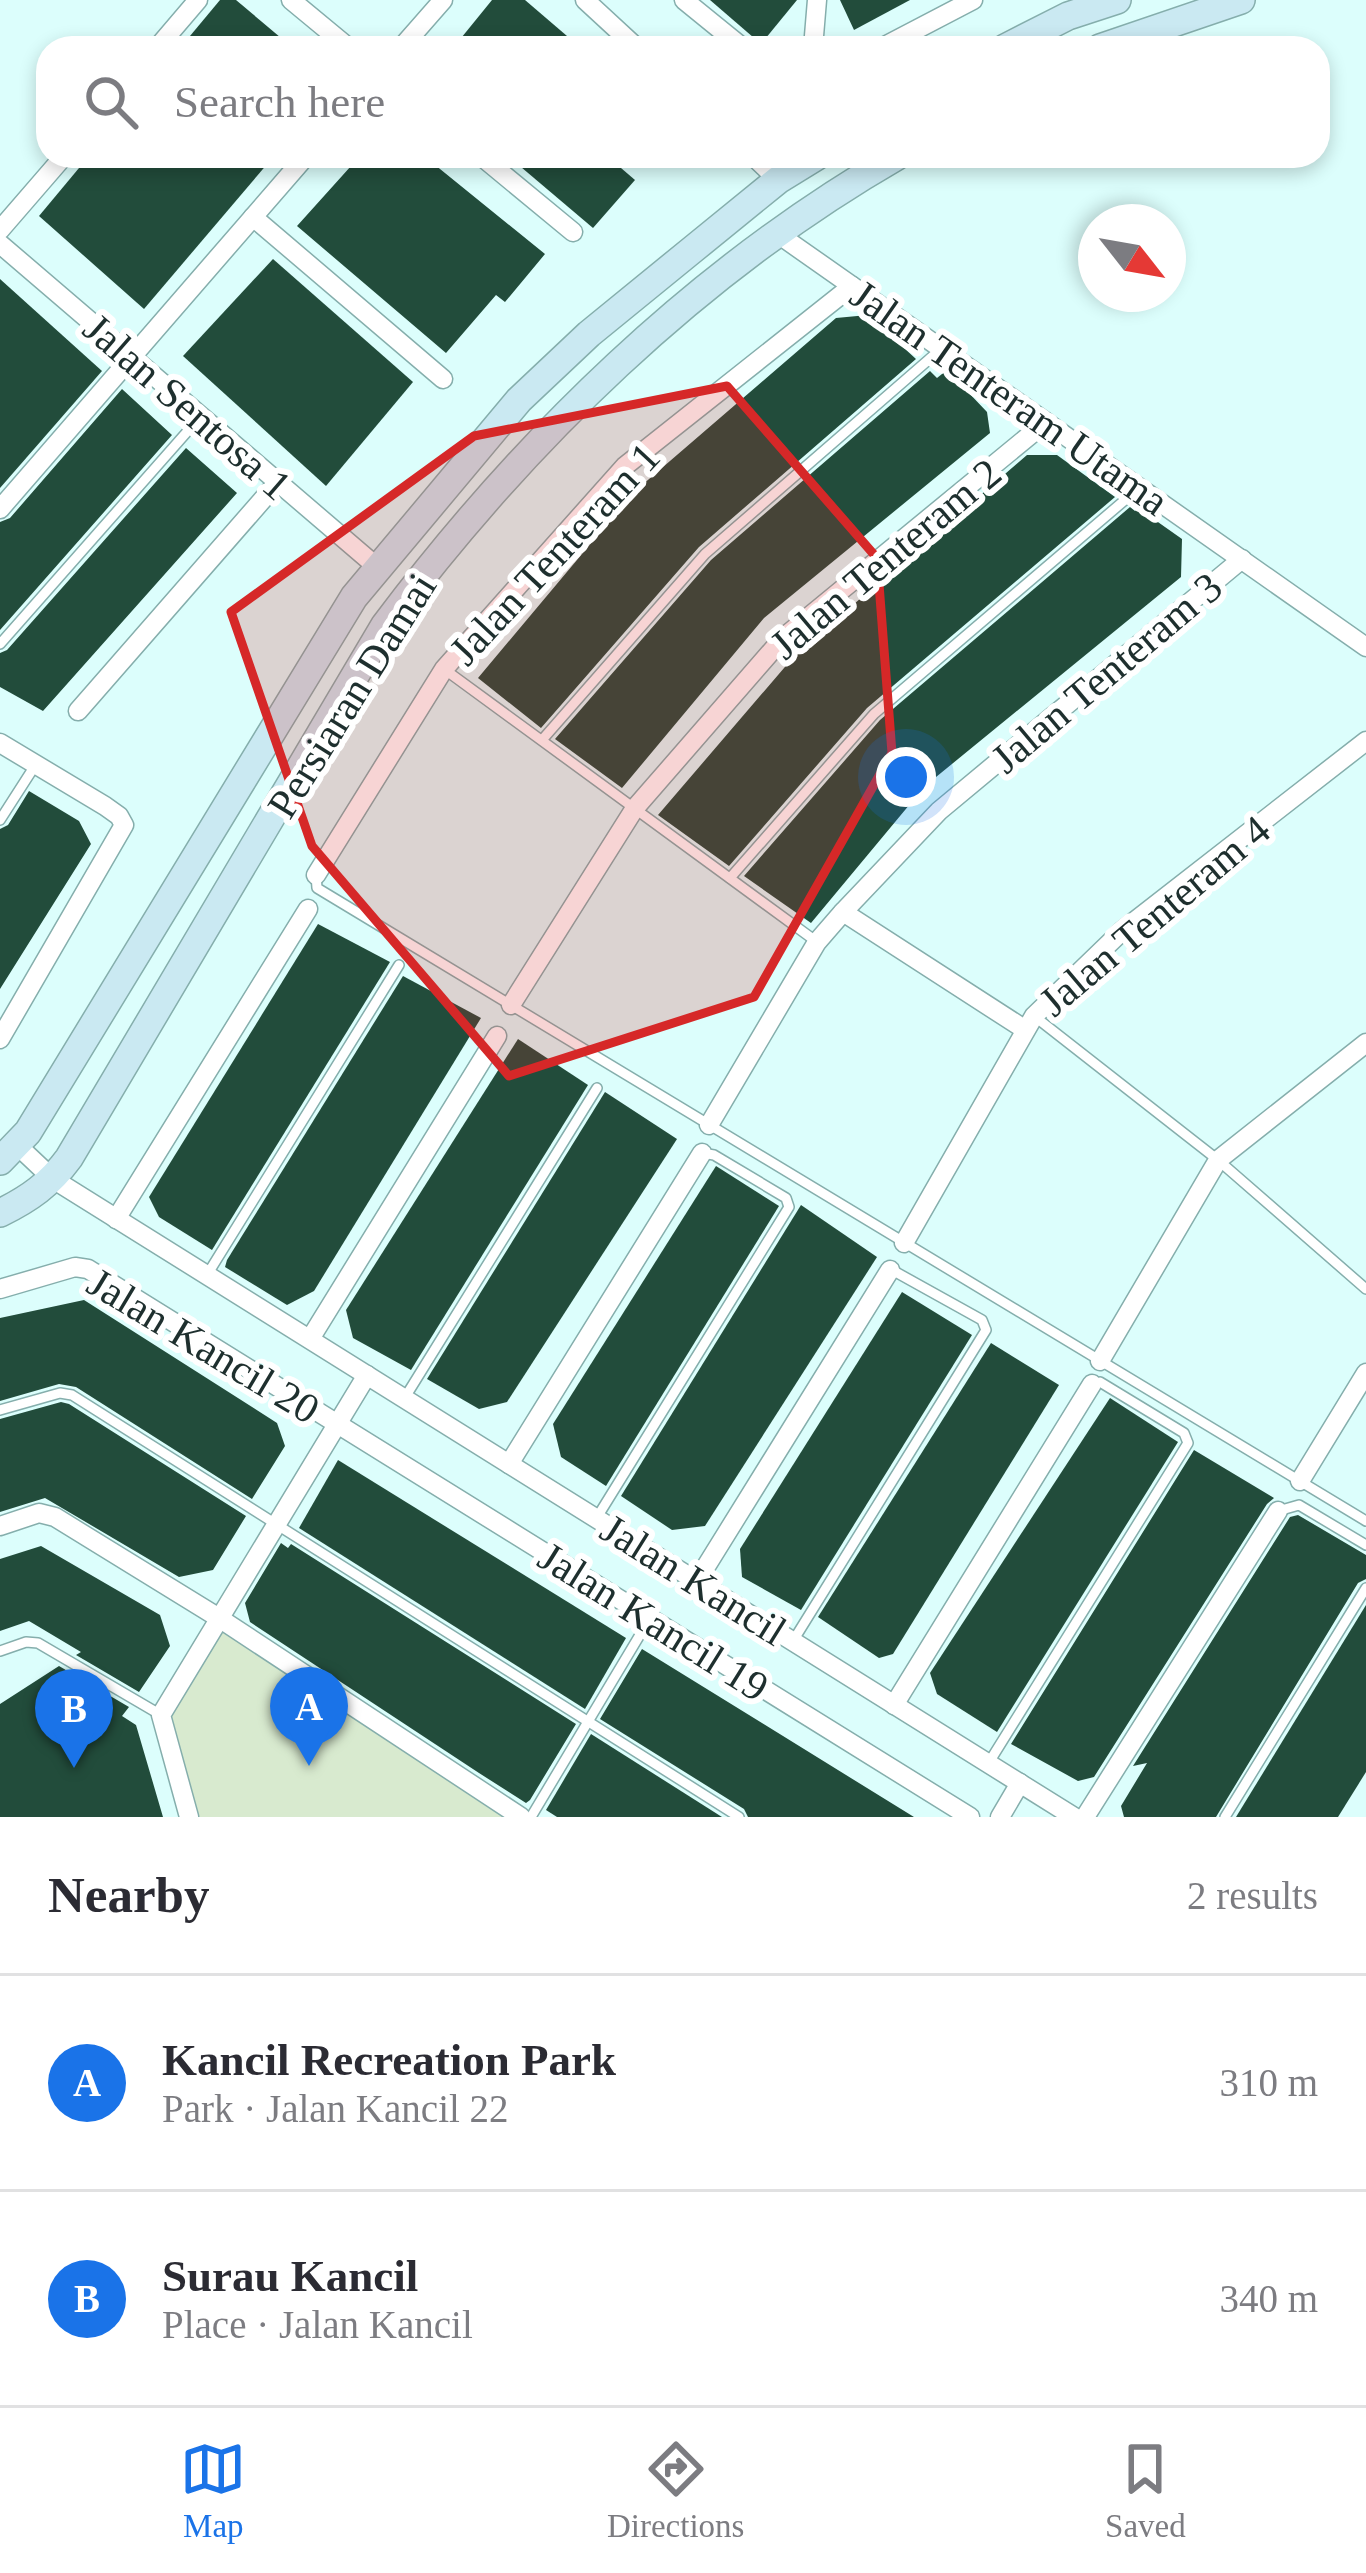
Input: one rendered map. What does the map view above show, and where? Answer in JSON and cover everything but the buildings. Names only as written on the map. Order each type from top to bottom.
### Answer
[{"type":"main road","points":[[1029,36],[1068,16],[1117,0]]},
{"type":"main road","points":[[1135,36],[1240,0]]},
{"type":"main road","name":"Persiaran Damai","points":[[9,1153],[377,567],[519,400],[590,334],[798,168]]},
{"type":"main road","name":"Persiaran Damai","points":[[0,1213],[53,1180],[405,599],[547,433],[667,321],[778,234],[879,168]]},
{"type":"street","points":[[167,36],[198,0]]},
{"type":"street","points":[[291,0],[334,36]]},
{"type":"street","points":[[410,36],[442,0]]},
{"type":"street","points":[[585,0],[624,36]]},
{"type":"street","points":[[684,0],[728,36]]},
{"type":"street","points":[[814,36],[817,0]]},
{"type":"street","points":[[904,36],[973,0]]},
{"type":"street","points":[[0,230],[54,168]]},
{"type":"street","points":[[0,509],[296,168]]},
{"type":"street","points":[[496,168],[573,232]]},
{"type":"street","points":[[766,168],[778,180]]},
{"type":"street","points":[[253,217],[443,379]]},
{"type":"street","name":"Jalan Tenteram Utama","points":[[778,234],[1366,647]]},
{"type":"street","name":"Jalan Sentosa 1","points":[[0,244],[377,567]]},
{"type":"street","name":"Jalan Tenteram 1","points":[[316,875],[445,669],[625,466],[852,286]]},
{"type":"street","name":"Jalan Tenteram 2","points":[[511,1005],[635,808],[783,638],[1046,422]]},
{"type":"street","points":[[78,711],[278,482]]},
{"type":"street","name":"Jalan Tenteram 3","points":[[709,1125],[817,942],[843,912],[939,811],[1242,559]]},
{"type":"street","name":"Jalan Tenteram 4","points":[[904,1243],[1029,1023],[1122,931],[1366,741]]},
{"type":"street","points":[[0,742],[123,820],[123,831],[0,1039]]},
{"type":"street","points":[[116,1219],[308,909]]},
{"type":"street","points":[[843,912],[1029,1023]]},
{"type":"street","points":[[310,1340],[497,1036]]},
{"type":"street","points":[[1100,1360],[1218,1160],[1366,1043]]},
{"type":"street","name":"Jalan Kancil","points":[[9,1153],[1074,1817]]},
{"type":"street","points":[[509,1464],[702,1153]]},
{"type":"street","name":"Jalan Kancil 20","points":[[0,1289],[84,1267],[338,1425]]},
{"type":"street","points":[[697,1581],[890,1270]]},
{"type":"street","points":[[189,1817],[161,1715],[367,1376]]},
{"type":"street","points":[[1300,1481],[1364,1380]]},
{"type":"street","points":[[894,1705],[1092,1384]]},
{"type":"street","name":"Jalan Kancil 19","points":[[338,1425],[970,1817]]},
{"type":"street","points":[[1085,1817],[1278,1511]]},
{"type":"street","points":[[0,1526],[38,1513],[55,1516],[521,1817]]},
{"type":"street","points":[[1000,1817],[1020,1784]]},
{"type":"lane","points":[[542,740],[705,554],[941,349]]},
{"type":"lane","points":[[0,644],[201,416]]},
{"type":"lane","points":[[730,878],[874,714],[1139,488]]},
{"type":"lane","points":[[445,669],[817,942]]},
{"type":"lane","points":[[0,820],[36,764]]},
{"type":"lane","points":[[316,875],[316,888],[1366,1521]]},
{"type":"lane","points":[[207,1275],[399,965]]},
{"type":"lane","points":[[1029,1023],[1218,1160],[1366,1289]]},
{"type":"lane","points":[[404,1399],[597,1088]]},
{"type":"lane","points":[[596,1519],[789,1208],[786,1198],[714,1155],[702,1153]]},
{"type":"lane","points":[[793,1642],[986,1330],[982,1320],[890,1270]]},
{"type":"lane","points":[[988,1764],[1188,1443],[1184,1433],[1100,1382],[1092,1384]]},
{"type":"lane","points":[[0,1410],[68,1394],[740,1817]]},
{"type":"lane","points":[[1278,1511],[1299,1505],[1366,1545]]},
{"type":"lane","points":[[1225,1817],[1366,1588]]},
{"type":"lane","points":[[531,1817],[650,1618]]},
{"type":"lane","points":[[0,1651],[30,1641],[38,1643],[161,1715]]},
{"type":"highlighted area","points":[[727,386],[877,558],[892,753],[754,997],[509,1076],[312,846],[231,612],[474,436]]},
{"type":"green space","points":[[218,1617],[521,1817],[189,1817],[161,1715]]},
{"type":"place","name":"Kancil Recreation Park","points":[[309,1766]]},
{"type":"place","name":"Surau Kancil","points":[[74,1768]]}]
